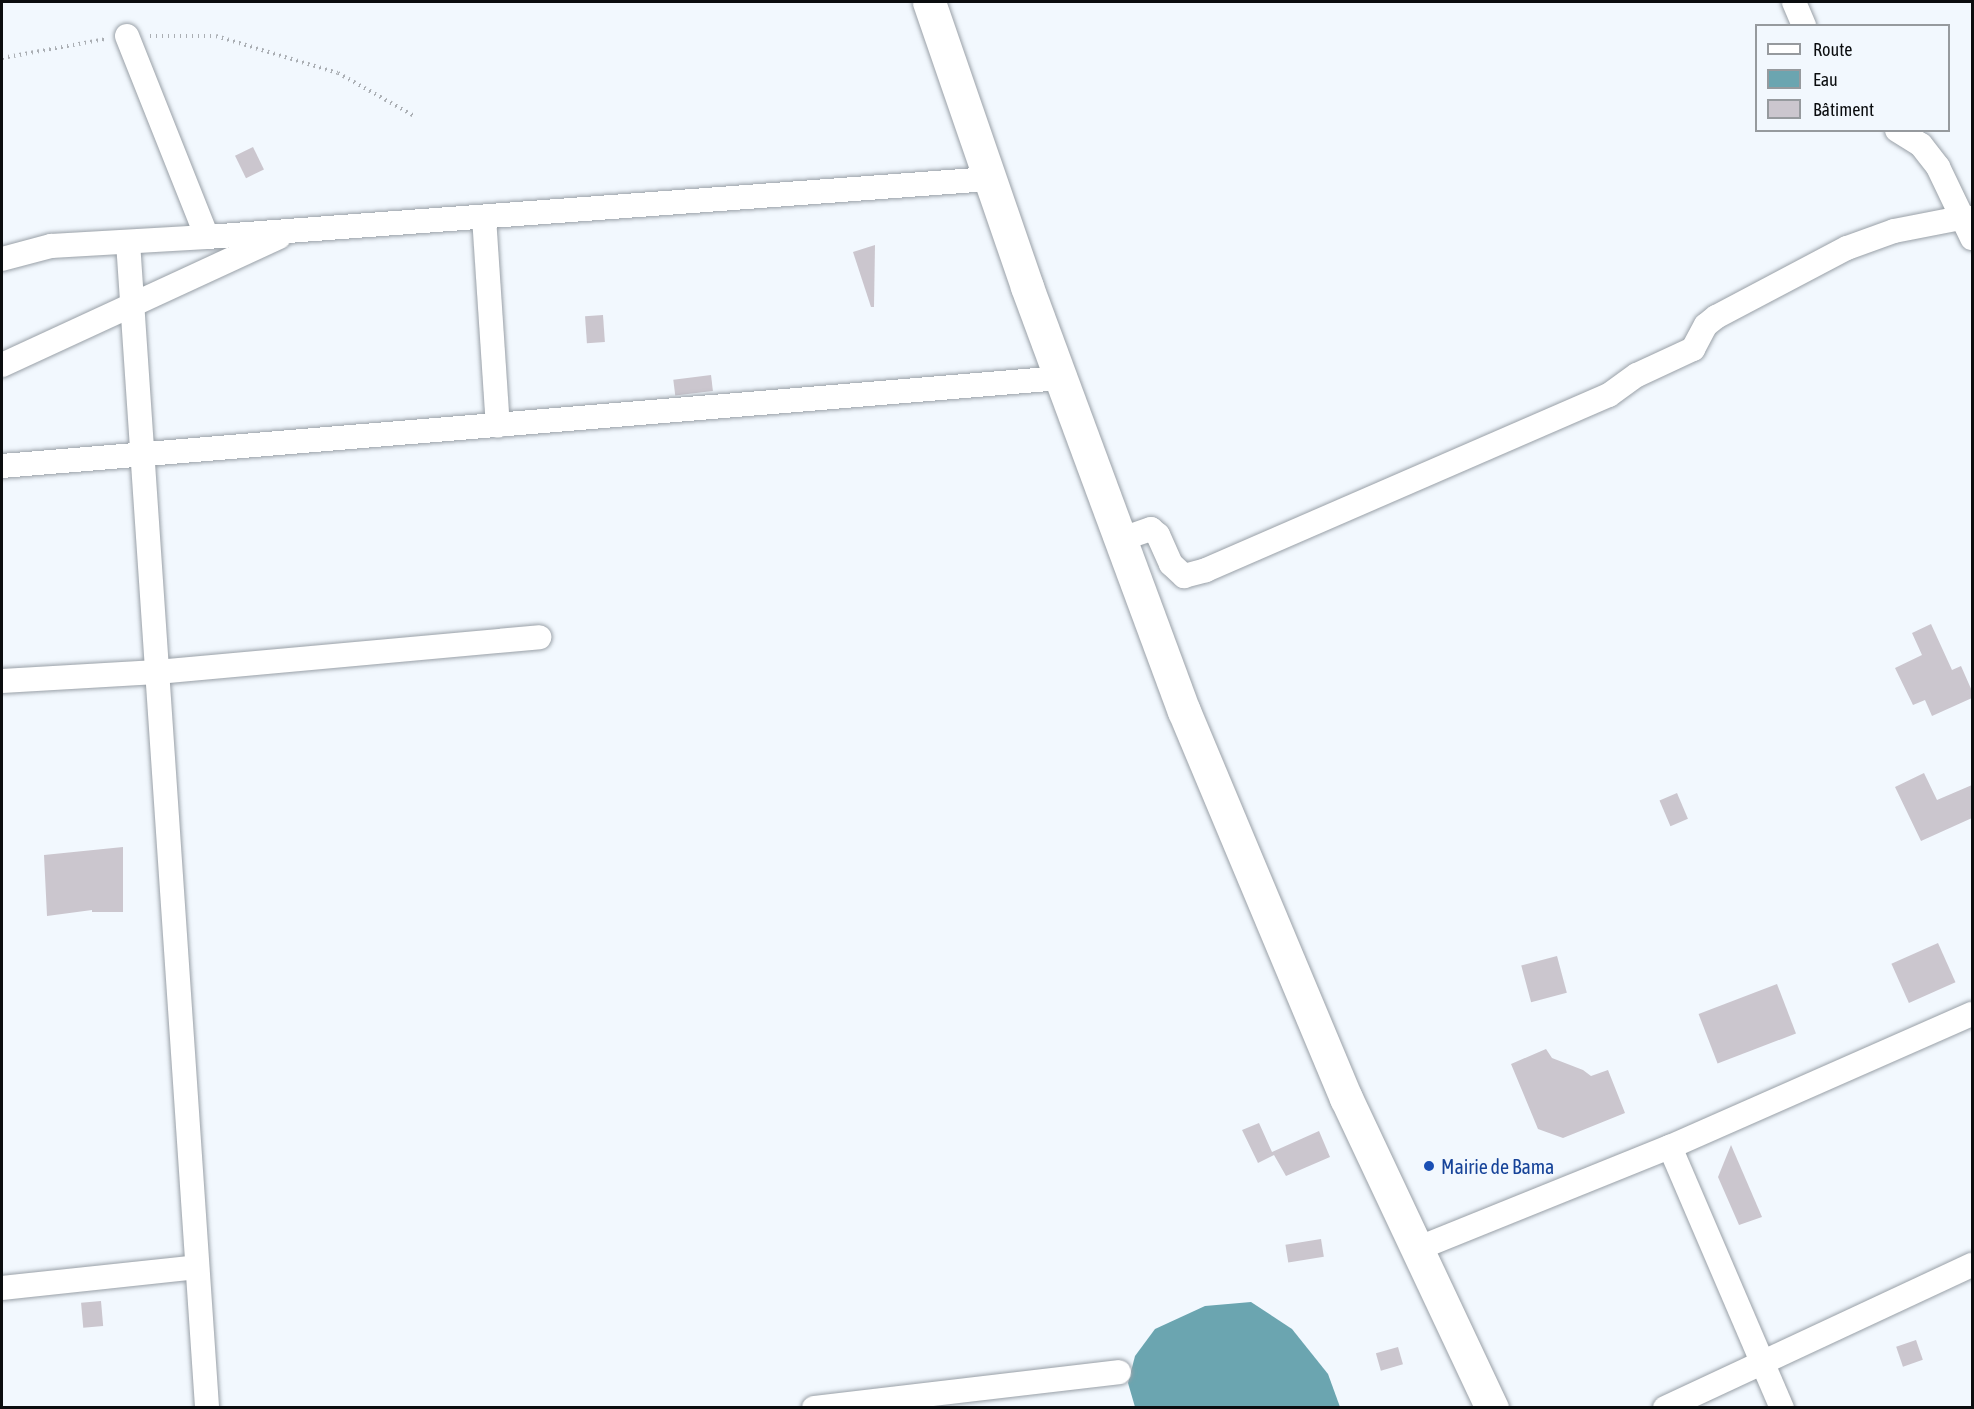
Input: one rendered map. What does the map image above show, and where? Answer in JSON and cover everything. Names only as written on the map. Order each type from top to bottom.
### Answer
[{"type":"main road","points":[[929,2],[1060,378],[1184,711],[1292,976],[1346,1098],[1492,1407]]},
{"type":"street","points":[[1794,2],[1803,24]]},
{"type":"street","points":[[126,36],[207,237]]},
{"type":"street","points":[[1119,540],[1151,529],[1158,536],[1171,564],[1184,576],[1206,570],[1609,395],[1637,375],[1693,349],[1706,325],[1716,317],[1847,248],[1894,231],[1969,224],[1938,166],[1921,146],[1900,132]]},
{"type":"street","points":[[2,259],[51,246],[292,231],[990,179]]},
{"type":"street","points":[[484,217],[498,426]]},
{"type":"street","points":[[2,365],[292,231]]},
{"type":"street","points":[[128,242],[207,1407]]},
{"type":"street","points":[[2,466],[1060,378]]},
{"type":"street","points":[[2,681],[157,672],[539,637]]},
{"type":"street","points":[[1417,1249],[1670,1147],[1972,1014]]},
{"type":"street","points":[[1670,1147],[1782,1407]]},
{"type":"street","points":[[1665,1407],[1972,1266]]},
{"type":"street","points":[[2,1288],[197,1267]]},
{"type":"street","points":[[814,1407],[858,1405],[1119,1372]]},
{"type":"path","points":[[2,58],[126,36],[216,36],[338,74],[414,116]]},
{"type":"water","points":[[1251,1302],[1292,1329],[1328,1374],[1340,1407],[1135,1407],[1128,1383],[1135,1356],[1155,1329],[1205,1306]]},
{"type":"building","points":[[253,147],[264,169],[246,178],[235,156]]},
{"type":"building","points":[[875,245],[874,307],[871,307],[853,252]]},
{"type":"building","points":[[603,315],[605,342],[587,343],[585,316]]},
{"type":"building","points":[[711,375],[713,391],[675,396],[673,380]]},
{"type":"building","points":[[1931,624],[1952,670],[1961,666],[1972,691],[1972,698],[1932,716],[1925,700],[1913,705],[1895,668],[1922,655],[1912,633]]},
{"type":"building","points":[[1924,773],[1937,800],[1972,785],[1972,818],[1921,841],[1895,787]]},
{"type":"building","points":[[1677,793],[1688,819],[1670,826],[1660,800]]},
{"type":"building","points":[[123,847],[123,912],[92,912],[92,910],[47,916],[44,855]]},
{"type":"building","points":[[1938,943],[1955,982],[1909,1003],[1891,964]]},
{"type":"building","points":[[1557,956],[1567,993],[1531,1002],[1521,966]]},
{"type":"building","points":[[1777,984],[1796,1033],[1718,1064],[1699,1014]]},
{"type":"building","points":[[1546,1049],[1552,1058],[1583,1070],[1591,1076],[1608,1070],[1625,1113],[1563,1138],[1538,1129],[1511,1064]]},
{"type":"building","points":[[1259,1123],[1272,1152],[1319,1131],[1330,1157],[1286,1176],[1274,1155],[1258,1163],[1242,1130]]},
{"type":"building","points":[[1731,1145],[1762,1217],[1739,1225],[1718,1177]]},
{"type":"building","points":[[1321,1239],[1324,1257],[1288,1262],[1285,1245]]},
{"type":"building","points":[[101,1301],[103,1326],[83,1328],[81,1303]]},
{"type":"building","points":[[1916,1340],[1923,1360],[1903,1367],[1896,1347]]},
{"type":"building","points":[[1398,1347],[1403,1364],[1381,1371],[1376,1353]]},
{"type":"place","name":"Mairie de Bama","points":[[1429,1166]]}]
